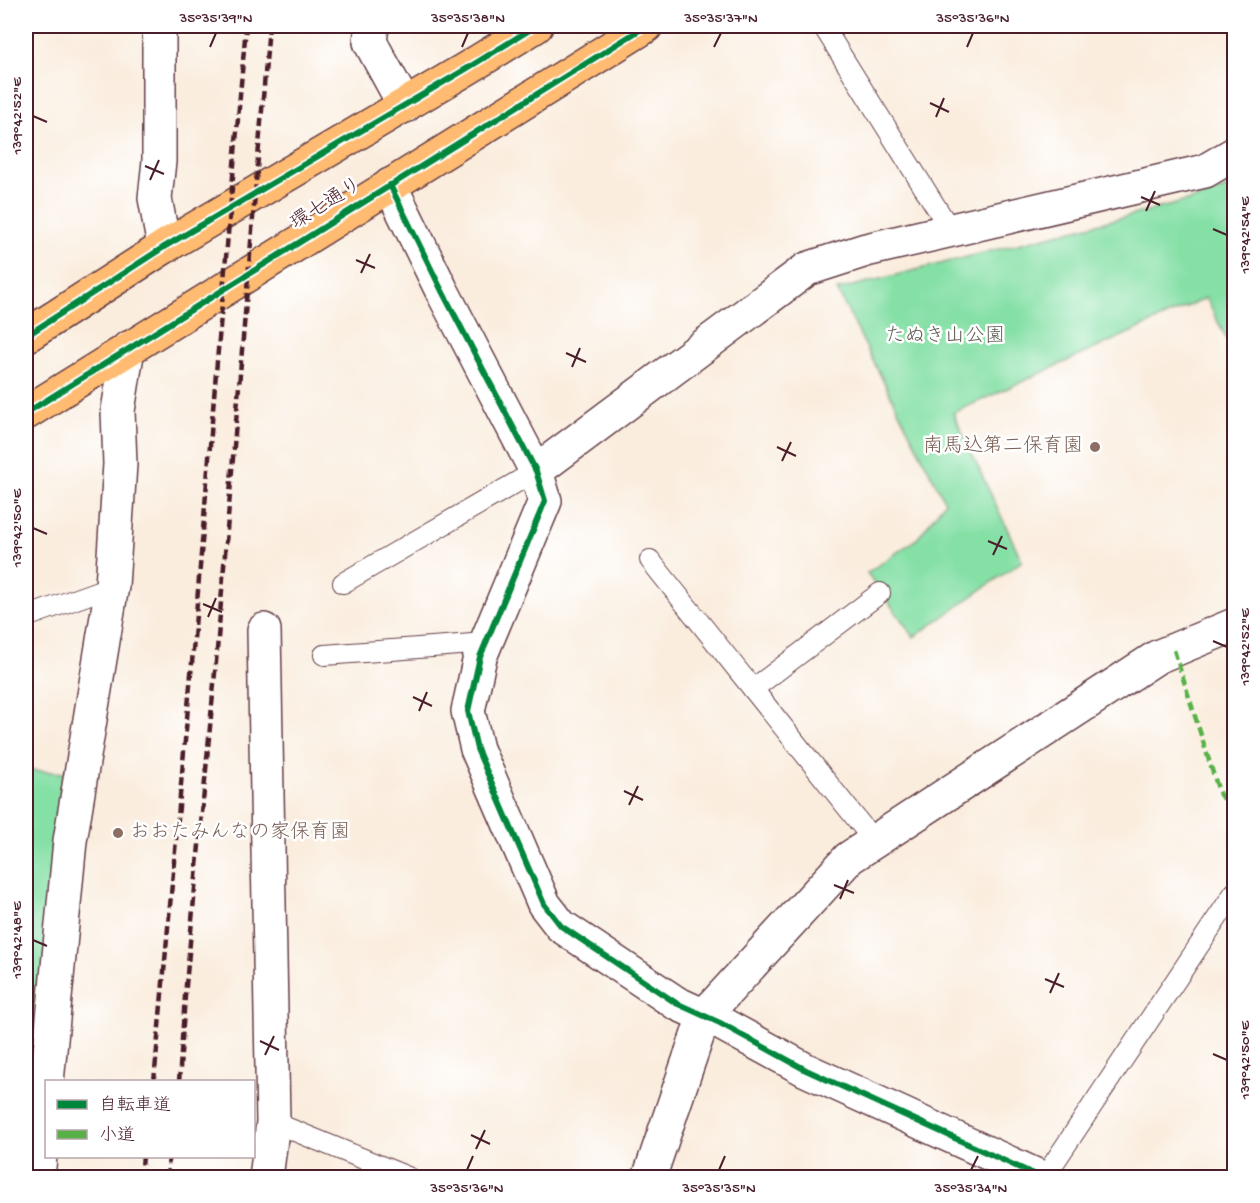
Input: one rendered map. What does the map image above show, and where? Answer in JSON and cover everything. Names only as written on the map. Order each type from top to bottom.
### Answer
[{"type":"main road","points":[[26,336],[164,247],[405,106],[536,26]]},
{"type":"main road","name":"環七通り","points":[[26,414],[128,348],[646,26]]},
{"type":"street","points":[[159,26],[159,161],[155,198],[164,247]]},
{"type":"street","points":[[372,26],[370,42],[405,106]]},
{"type":"street","points":[[536,471],[807,269],[866,250],[1205,171],[1234,154]]},
{"type":"street","points":[[390,185],[441,289],[536,471],[545,501],[480,657],[468,711],[477,749],[544,904],[561,926],[676,1003],[720,1023],[806,1070],[1043,1178]]},
{"type":"street","points":[[47,1080],[70,841],[112,586],[120,464],[118,411],[128,348]]},
{"type":"street","points":[[649,1178],[704,1016],[849,858],[1157,657],[1234,625]]},
{"type":"street","points":[[264,630],[273,1122],[266,1178]]},
{"type":"street","points":[[38,1178],[45,1100]]},
{"type":"lane","points":[[823,26],[951,231]]},
{"type":"lane","points":[[343,583],[536,471]]},
{"type":"lane","points":[[650,560],[874,841]]},
{"type":"lane","points":[[26,617],[112,586]]},
{"type":"lane","points":[[753,689],[880,593]]},
{"type":"lane","points":[[324,655],[486,643]]},
{"type":"lane","points":[[1043,1178],[1234,893]]},
{"type":"lane","points":[[273,1122],[410,1178]]},
{"type":"green space","name":"たぬき山公園","points":[[1233,186],[1234,354],[1206,298],[953,413],[1022,561],[914,637],[867,573],[918,538],[945,502],[837,290],[1195,199]]},
{"type":"green space","points":[[26,770],[64,773],[26,1137]]},
{"type":"railway","points":[[154,1080],[246,26]]},
{"type":"railway","points":[[179,1080],[269,26]]},
{"type":"railway","points":[[141,1178],[143,1158]]},
{"type":"railway","points":[[167,1178],[169,1158]]},
{"type":"marked path","points":[[1174,650],[1220,795],[1234,810]]},
{"type":"cycle path","points":[[26,336],[164,247],[536,26]]},
{"type":"cycle path","points":[[26,413],[646,26]]},
{"type":"cycle path","points":[[390,185],[441,289],[536,471],[545,501],[480,657],[468,711],[477,749],[544,904],[561,926],[676,1003],[720,1023],[806,1070],[1042,1178]]},
{"type":"place","name":"南馬込第二保育園","points":[[1095,447]]},
{"type":"place","name":"おおたみんなの家保育園","points":[[118,833]]}]
